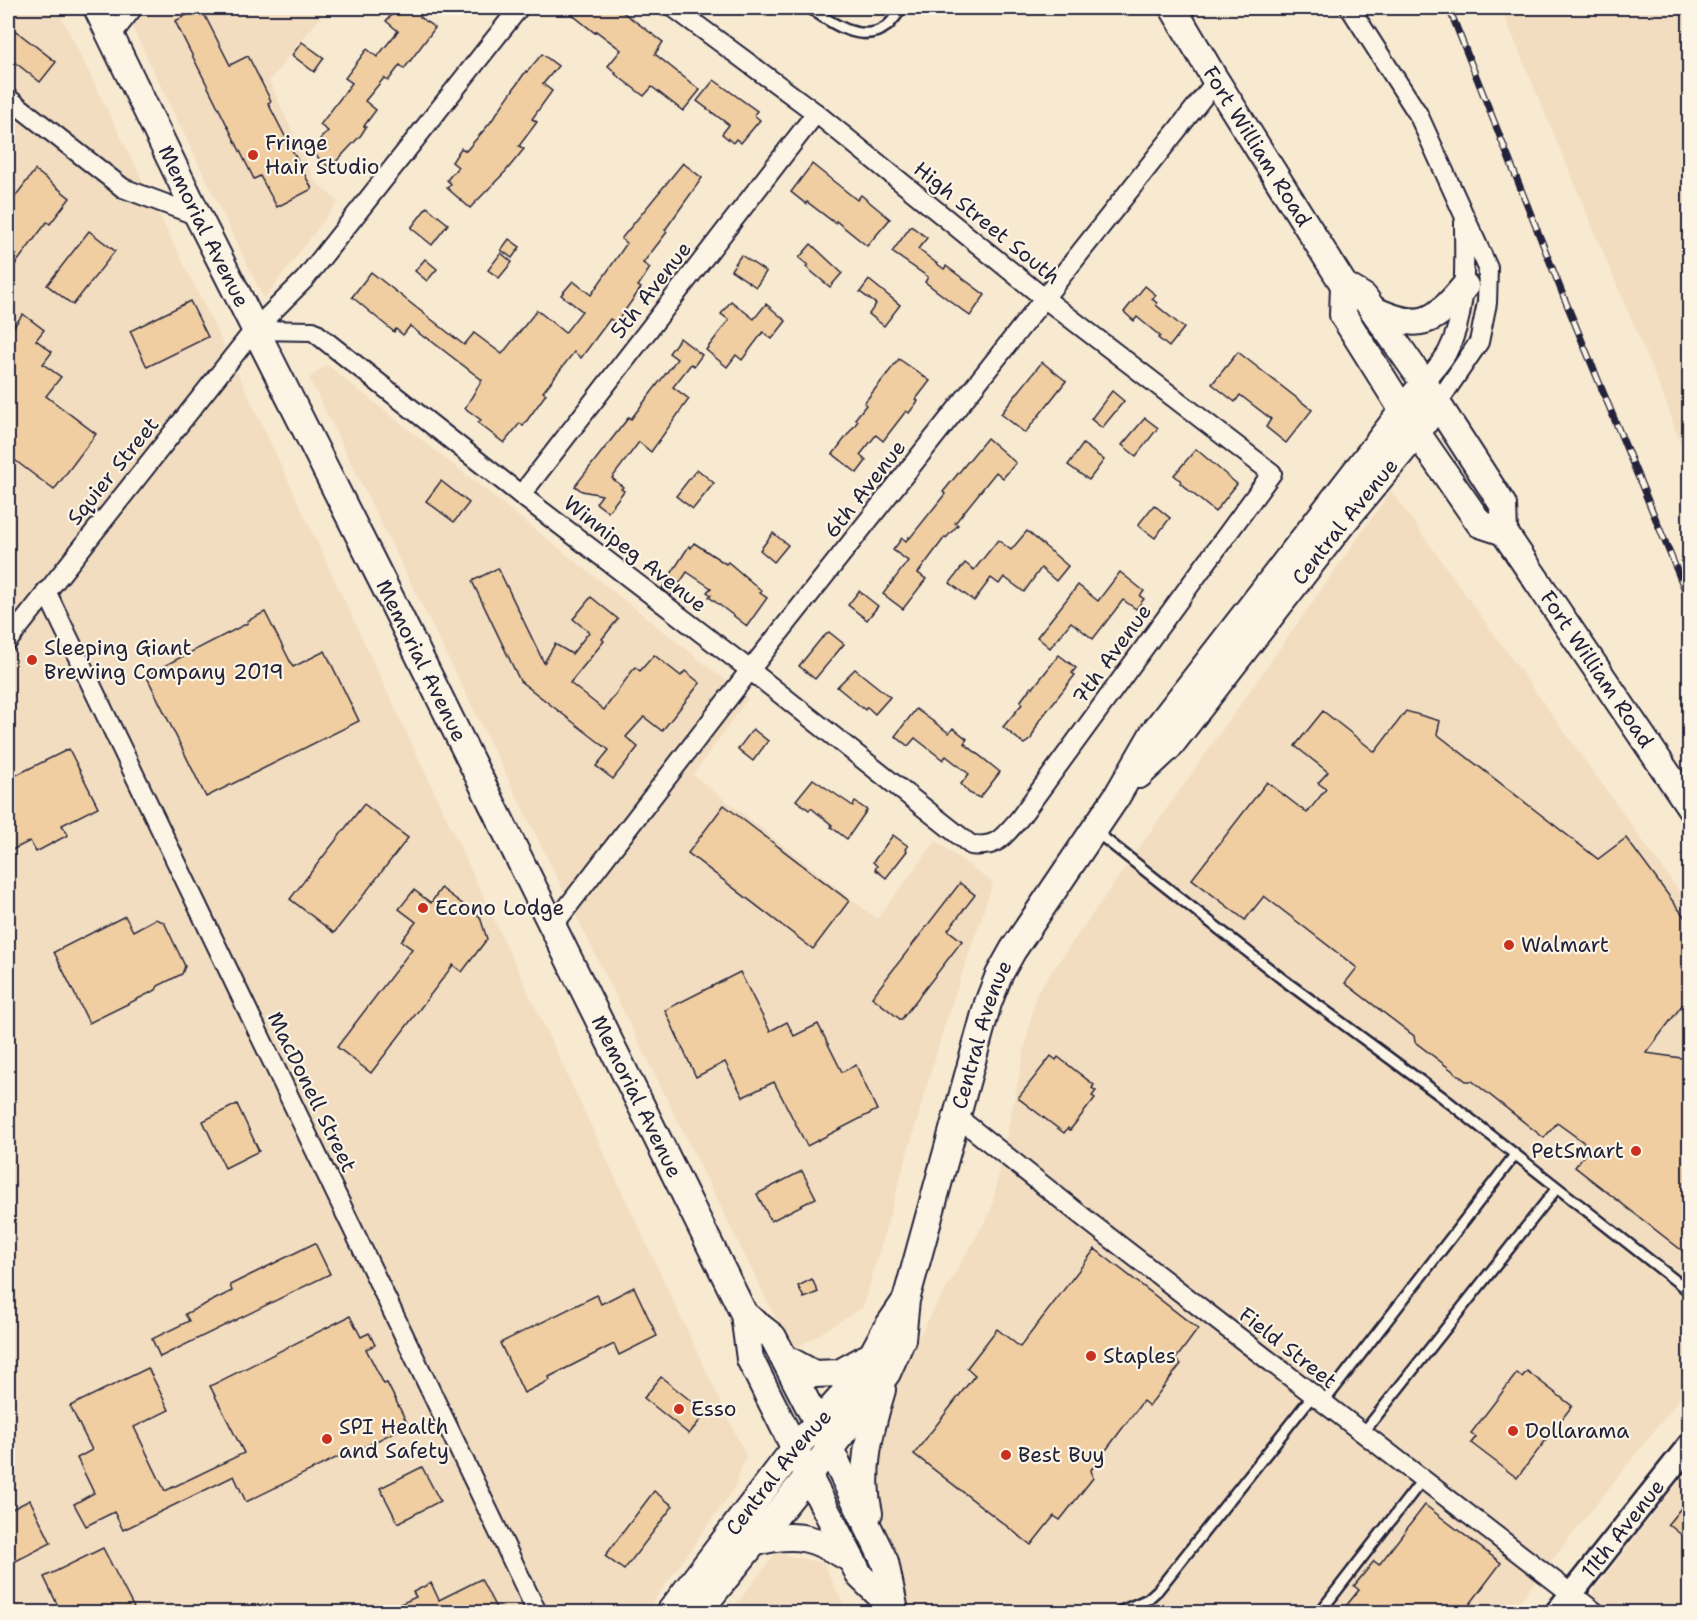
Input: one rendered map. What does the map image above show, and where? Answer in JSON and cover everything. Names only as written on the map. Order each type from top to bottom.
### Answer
[{"type":"main road","name":"Memorial Avenue","points":[[97,8],[254,330],[389,595],[744,1314],[750,1359],[860,1576],[894,1610]]},
{"type":"main road","name":"Fort William Road","points":[[1173,8],[1344,285],[1364,297],[1374,310],[1503,505],[1504,532],[1689,807]]},
{"type":"main road","points":[[1344,285],[1343,315],[1417,433],[1480,524],[1504,532]]},
{"type":"main road","points":[[1374,310],[1409,323],[1426,321],[1444,310],[1464,286]]},
{"type":"main road","name":"Central Avenue","points":[[699,1612],[830,1449],[879,1364],[885,1331],[906,1300],[988,1003],[999,975],[1013,950],[1117,796],[1154,732],[1403,409],[1431,394]]},
{"type":"main road","name":"Central Avenue","points":[[1117,796],[1169,747],[1341,525],[1417,433],[1431,394]]},
{"type":"main road","name":"Memorial Avenue","points":[[744,1314],[773,1337],[817,1422],[885,1562],[894,1610]]},
{"type":"main road","points":[[783,1357],[814,1374],[839,1373],[879,1364],[865,1469],[865,1498],[876,1542]]},
{"type":"main road","name":"Central Avenue","points":[[670,1612],[795,1448],[839,1400],[879,1364]]},
{"type":"main road","points":[[753,1543],[778,1536],[805,1537],[826,1544],[852,1560]]},
{"type":"street","points":[[111,36],[133,8]]},
{"type":"street","name":"Squier Street","points":[[8,641],[254,330],[305,279],[519,8]]},
{"type":"street","name":"High Street South","points":[[674,8],[816,113],[1044,298],[1272,473]]},
{"type":"street","name":"Central Avenue","points":[[1350,8],[1418,114],[1488,268],[1486,303],[1479,342],[1431,394]]},
{"type":"street","name":"6th Avenue","points":[[552,927],[750,670],[1216,81]]},
{"type":"street","points":[[8,98],[123,188],[198,216]]},
{"type":"street","name":"5th Avenue","points":[[521,495],[816,113]]},
{"type":"street","name":"Central Avenue","points":[[1431,394],[1459,321],[1464,286],[1464,216]]},
{"type":"street","name":"Winnipeg Avenue","points":[[254,330],[313,331],[521,495],[750,670],[970,845],[977,846]]},
{"type":"street","name":"7th Avenue","points":[[977,846],[986,847],[1002,839],[1019,819],[1272,473]]},
{"type":"street","name":"MacDonell Street","points":[[46,591],[537,1612]]},
{"type":"street","name":"Field Street","points":[[956,1116],[1092,1224],[1595,1612]]},
{"type":"street","name":"11th Avenue","points":[[1557,1612],[1689,1444]]},
{"type":"lane","points":[[810,8],[829,22],[850,31],[870,34],[887,26],[902,8]]},
{"type":"lane","points":[[1093,829],[1281,978],[1441,1096],[1689,1292]]},
{"type":"lane","points":[[1119,1612],[1148,1599],[1158,1590],[1318,1399],[1515,1155]]},
{"type":"lane","points":[[1363,1433],[1557,1188]]},
{"type":"lane","points":[[1320,1612],[1423,1479]]},
{"type":"shaded area","points":[[8,8],[57,8],[240,378],[746,1456],[733,1490],[646,1612],[8,1612]]},
{"type":"shaded area","points":[[123,8],[328,8],[269,81],[315,181],[338,202],[264,299]]},
{"type":"shaded area","points":[[1501,8],[1689,8],[1689,471],[1668,407]]},
{"type":"shaded area","points":[[327,365],[748,698],[693,775],[877,919],[936,841],[993,883],[944,1027],[863,1307],[792,1351],[309,378]]},
{"type":"shaded area","points":[[1391,491],[1689,905],[1689,1387],[1511,1612],[914,1612],[842,1470],[991,1211],[1036,994]]},
{"type":"shaded area","points":[[1689,1468],[1689,1612],[1577,1612]]},
{"type":"shaded area","points":[[776,1553],[823,1563],[847,1612],[730,1612]]},
{"type":"building","points":[[201,8],[230,65],[248,56],[271,101],[268,103],[312,189],[277,207],[260,176],[254,179],[175,21]]},
{"type":"building","points":[[398,8],[427,8],[420,17],[435,28],[404,69],[400,65],[388,81],[384,78],[365,101],[376,110],[364,126],[366,127],[361,135],[330,168],[313,153],[323,142],[320,139],[328,131],[320,125],[352,83],[345,78],[367,49],[377,57],[398,31],[386,21]]},
{"type":"building","points":[[564,8],[617,8],[663,42],[655,54],[700,90],[683,111],[652,87],[644,96],[608,66],[621,50]]},
{"type":"building","points":[[8,25],[56,62],[40,82],[8,57]]},
{"type":"building","points":[[302,42],[324,58],[314,72],[292,55]]},
{"type":"building","points":[[542,54],[558,66],[543,84],[552,91],[532,119],[537,122],[519,146],[524,149],[470,208],[447,188],[451,184],[447,180],[458,167],[452,162],[461,148],[466,151],[490,123],[526,71]]},
{"type":"building","points":[[714,80],[757,111],[754,115],[760,120],[741,143],[736,139],[733,143],[722,134],[729,125],[697,101]]},
{"type":"building","points":[[683,163],[702,178],[665,230],[667,232],[643,263],[650,268],[638,286],[641,288],[616,323],[610,319],[581,358],[574,352],[543,392],[546,394],[523,426],[520,423],[504,443],[478,423],[481,420],[465,408],[482,380],[410,326],[403,335],[396,329],[394,332],[352,297],[371,272],[464,345],[474,333],[502,354],[537,310],[565,333],[582,311],[561,295],[573,281],[591,295],[627,243],[621,239]]},
{"type":"building","points":[[812,164],[857,200],[861,195],[890,219],[867,246],[836,221],[835,223],[791,192]]},
{"type":"building","points":[[35,170],[70,198],[50,224],[47,222],[8,274],[8,206]]},
{"type":"building","points":[[427,207],[448,224],[432,245],[411,228]]},
{"type":"building","points":[[911,226],[927,238],[918,249],[944,269],[946,266],[985,295],[970,316],[925,282],[928,277],[892,252]]},
{"type":"building","points":[[89,231],[115,251],[73,305],[47,285]]},
{"type":"building","points":[[509,239],[520,247],[512,258],[501,250]]},
{"type":"building","points":[[811,244],[842,273],[830,287],[799,258]]},
{"type":"building","points":[[501,253],[512,262],[499,278],[488,270]]},
{"type":"building","points":[[741,255],[766,272],[756,287],[731,270]]},
{"type":"building","points":[[425,259],[437,269],[427,281],[415,271]]},
{"type":"building","points":[[869,280],[900,305],[884,326],[869,314],[876,304],[860,292]]},
{"type":"building","points":[[1145,286],[1156,295],[1152,299],[1157,303],[1156,305],[1184,328],[1169,347],[1158,338],[1160,336],[1137,317],[1134,321],[1124,312]]},
{"type":"building","points":[[190,301],[208,337],[147,367],[130,331]]},
{"type":"building","points":[[731,301],[754,319],[766,304],[786,321],[772,339],[763,332],[742,360],[736,355],[727,367],[706,350],[729,320],[721,314]]},
{"type":"building","points":[[23,314],[44,330],[36,340],[52,352],[43,364],[61,377],[46,396],[96,434],[54,490],[8,455],[8,412],[13,405],[8,400],[8,334]]},
{"type":"building","points":[[680,338],[702,355],[694,366],[691,364],[673,387],[689,399],[651,452],[639,442],[612,478],[623,487],[621,489],[624,491],[608,512],[596,503],[602,495],[582,491],[575,486],[677,359],[669,353]]},
{"type":"building","points":[[1238,352],[1312,410],[1286,443],[1266,427],[1271,419],[1240,395],[1235,402],[1212,384]]},
{"type":"building","points":[[899,359],[930,381],[916,399],[918,401],[909,413],[906,411],[883,441],[876,435],[860,455],[866,461],[857,473],[833,454],[858,421],[855,419],[866,405],[864,403]]},
{"type":"building","points":[[1042,362],[1066,381],[1025,433],[1001,414]]},
{"type":"building","points":[[1112,391],[1124,401],[1102,428],[1091,419]]},
{"type":"building","points":[[1145,418],[1158,428],[1136,456],[1122,445]]},
{"type":"building","points":[[987,438],[1016,463],[1003,478],[996,472],[955,523],[958,525],[945,537],[918,573],[926,579],[903,609],[883,594],[908,561],[893,550],[902,538],[906,541],[910,538],[945,494],[943,492]]},
{"type":"building","points":[[1083,444],[1104,460],[1089,480],[1068,465]]},
{"type":"building","points":[[1196,449],[1237,484],[1215,512],[1180,483],[1181,481],[1174,475]]},
{"type":"building","points":[[697,469],[714,483],[693,509],[676,496]]},
{"type":"building","points":[[441,481],[469,503],[454,522],[426,501]]},
{"type":"building","points":[[1154,505],[1170,518],[1155,538],[1138,525]]},
{"type":"building","points":[[1027,531],[1068,566],[1056,581],[1041,568],[1024,592],[1004,577],[999,584],[991,578],[974,601],[950,583],[965,563],[974,570],[998,540],[1011,550]]},
{"type":"building","points":[[773,533],[788,545],[774,562],[760,550]]},
{"type":"building","points":[[694,543],[726,564],[728,562],[767,598],[747,626],[709,597],[711,595],[707,592],[711,588],[687,572],[671,596],[662,588],[689,546],[691,548]]},
{"type":"building","points":[[498,568],[544,663],[555,644],[572,654],[589,632],[573,619],[591,597],[618,619],[602,639],[604,641],[570,683],[604,710],[635,667],[640,671],[654,655],[681,676],[685,671],[700,683],[662,731],[644,717],[626,737],[638,747],[613,779],[596,766],[609,750],[520,681],[472,581]]},
{"type":"building","points":[[1120,572],[1144,591],[1140,596],[1144,599],[1136,609],[1123,600],[1093,639],[1071,622],[1050,648],[1037,637],[1078,585],[1098,601]]},
{"type":"building","points":[[859,591],[878,606],[867,620],[848,605]]},
{"type":"building","points":[[265,612],[293,667],[325,651],[359,721],[206,797],[146,675]]},
{"type":"building","points":[[829,632],[844,644],[815,679],[799,666]]},
{"type":"building","points":[[1059,655],[1076,668],[1072,673],[1075,675],[1039,721],[1031,739],[1024,744],[1003,727],[1022,704],[1020,702],[1031,687],[1033,688]]},
{"type":"building","points":[[855,669],[890,697],[875,714],[867,707],[865,710],[837,687]]},
{"type":"building","points":[[916,709],[949,733],[953,728],[967,739],[964,743],[1000,772],[980,798],[969,793],[961,784],[969,774],[946,756],[943,760],[915,738],[908,746],[895,736]]},
{"type":"building","name":"Walmart","points":[[1323,711],[1375,752],[1406,711],[1440,721],[1437,734],[1598,859],[1626,838],[1689,923],[1689,996],[1646,1053],[1688,1059],[1684,1085],[1689,1089],[1689,1256],[1575,1167],[1590,1147],[1557,1123],[1544,1138],[1472,1081],[1466,1081],[1415,1042],[1414,1036],[1345,983],[1357,968],[1264,896],[1245,920],[1192,879],[1267,782],[1307,813],[1326,789],[1318,783],[1328,772],[1295,746]]},
{"type":"building","points":[[753,729],[768,741],[753,761],[738,749]]},
{"type":"building","points":[[69,749],[98,807],[62,825],[68,835],[36,852],[30,841],[8,852],[8,779]]},
{"type":"building","points":[[813,779],[853,806],[855,802],[867,810],[847,839],[811,808],[809,810],[796,800]]},
{"type":"building","points":[[364,804],[408,838],[334,933],[290,899]]},
{"type":"building","points":[[724,805],[849,901],[813,949],[688,853]]},
{"type":"building","points":[[893,835],[908,846],[905,849],[907,851],[886,878],[875,869],[877,866],[873,862]]},
{"type":"building","points":[[960,883],[975,895],[948,930],[962,941],[901,1020],[872,997]]},
{"type":"building","points":[[441,888],[480,917],[487,939],[462,972],[453,965],[371,1073],[337,1047],[412,949],[401,941],[416,922],[399,909],[414,890],[431,903]]},
{"type":"building","points":[[125,916],[133,931],[155,919],[164,922],[185,966],[182,974],[158,986],[156,990],[89,1023],[54,952]]},
{"type":"building","points":[[740,972],[770,1031],[787,1022],[794,1036],[818,1024],[842,1072],[856,1065],[877,1110],[807,1146],[774,1082],[743,1097],[725,1062],[696,1077],[665,1010]]},
{"type":"building","points":[[1051,1056],[1056,1060],[1058,1057],[1094,1085],[1092,1088],[1096,1091],[1092,1096],[1095,1098],[1070,1130],[1068,1128],[1064,1133],[1018,1098]]},
{"type":"building","points":[[237,1104],[259,1151],[225,1168],[203,1121]]},
{"type":"building","points":[[802,1171],[816,1198],[771,1221],[757,1194]]},
{"type":"building","points":[[315,1243],[330,1274],[160,1357],[152,1339],[189,1321],[185,1314],[232,1291],[230,1285]]},
{"type":"building","points":[[1095,1249],[1198,1329],[1175,1360],[1181,1364],[1149,1406],[1143,1401],[1091,1470],[1093,1478],[1060,1520],[1054,1516],[1031,1545],[914,1454],[975,1375],[967,1368],[997,1329],[1020,1347]]},
{"type":"building","points":[[812,1279],[818,1292],[804,1298],[798,1286]]},
{"type":"building","points":[[634,1287],[657,1336],[619,1355],[614,1344],[549,1377],[550,1380],[524,1393],[500,1343],[597,1295],[601,1304]]},
{"type":"building","points":[[350,1316],[361,1337],[369,1333],[375,1345],[366,1349],[384,1384],[387,1383],[408,1425],[347,1456],[346,1453],[246,1502],[234,1476],[123,1530],[114,1512],[86,1526],[74,1504],[94,1493],[77,1458],[92,1450],[70,1406],[148,1368],[169,1410],[134,1427],[165,1491],[244,1453],[210,1386]]},
{"type":"building","points":[[1527,1371],[1572,1406],[1517,1478],[1471,1443],[1476,1437],[1471,1433],[1517,1373],[1522,1377]]},
{"type":"building","name":"Esso","points":[[661,1377],[706,1413],[689,1434],[644,1398]]},
{"type":"building","points":[[422,1467],[440,1501],[398,1523],[380,1488]]},
{"type":"building","points":[[654,1491],[673,1506],[624,1570],[605,1556]]},
{"type":"building","points":[[1689,1498],[1689,1541],[1668,1524]]},
{"type":"building","points":[[30,1500],[51,1543],[8,1565],[8,1511]]},
{"type":"building","points":[[1425,1505],[1501,1563],[1464,1612],[1341,1612],[1359,1590],[1354,1586],[1374,1561],[1379,1565]]},
{"type":"building","points":[[103,1548],[136,1612],[61,1612],[44,1577]]},
{"type":"building","points":[[481,1579],[498,1612],[383,1612],[416,1597],[413,1592],[431,1583],[439,1600]]},
{"type":"railway","points":[[1449,8],[1563,295],[1690,602]]},
{"type":"place","name":"Fringe Hair Studio","points":[[253,155]]},
{"type":"place","name":"Sleeping Giant Brewing Company 2019","points":[[32,660]]},
{"type":"place","name":"Econo Lodge","points":[[423,908]]},
{"type":"place","name":"Walmart","points":[[1509,945]]},
{"type":"place","name":"PetSmart","points":[[1636,1151]]},
{"type":"place","name":"Staples","points":[[1091,1356]]},
{"type":"place","name":"Esso","points":[[679,1409]]},
{"type":"place","name":"Dollarama","points":[[1513,1431]]},
{"type":"place","name":"SPI Health and Safety","points":[[327,1439]]},
{"type":"place","name":"Best Buy","points":[[1006,1455]]}]
